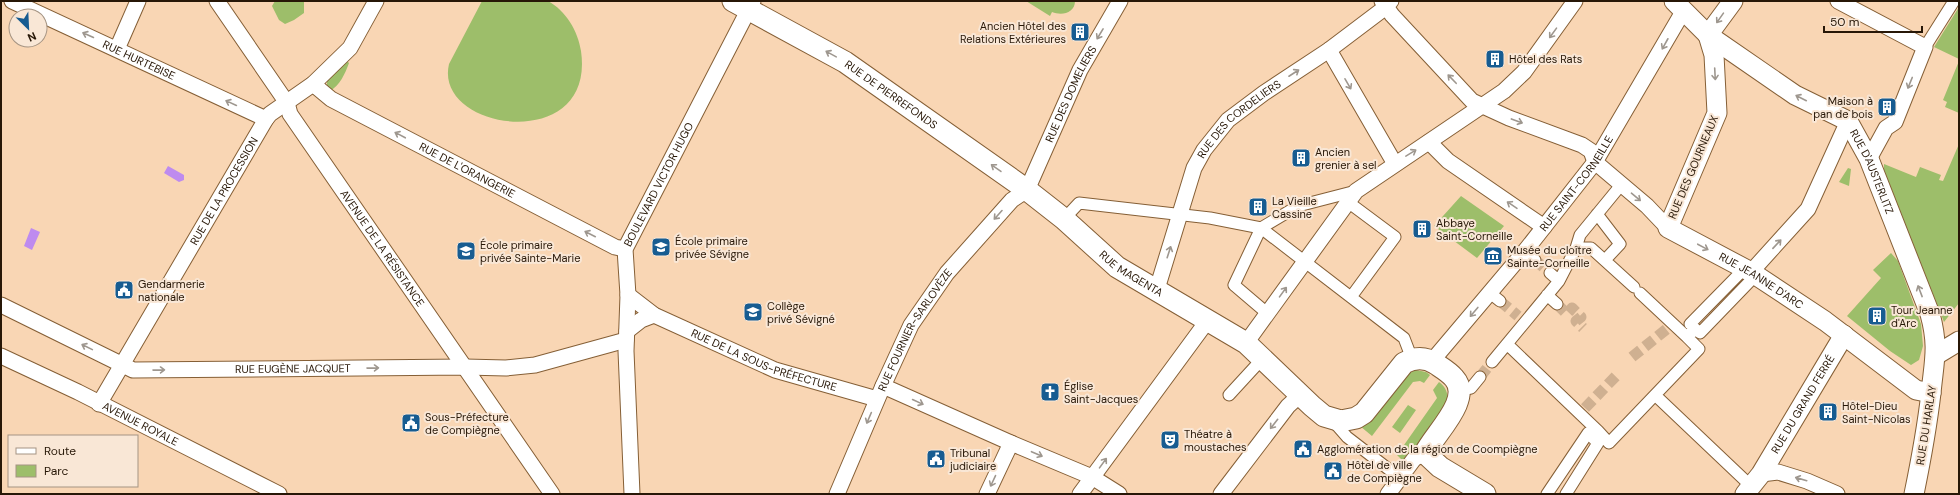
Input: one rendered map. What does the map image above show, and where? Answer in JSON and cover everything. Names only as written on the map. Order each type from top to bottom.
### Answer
[{"type":"main road","name":"RUE DE PIERREFONDS","points":[[745,4],[845,62],[1027,190]]},
{"type":"main road","name":"RUE MAGENTA","points":[[1027,190],[1064,219],[1117,267],[1157,289],[1246,343],[1312,406],[1332,419]]},
{"type":"main road","points":[[1332,419],[1349,420],[1364,413],[1404,363],[1422,360],[1453,377],[1460,390],[1458,403],[1425,453],[1440,467],[1485,494]]},
{"type":"street","name":"RUE HURTEBISE","points":[[12,1],[266,119]]},
{"type":"street","points":[[117,49],[138,1]]},
{"type":"street","name":"AVENUE DE LA RÉSISTANCE","points":[[217,1],[287,103],[290,114],[552,494]]},
{"type":"street","name":"RUE DE LA PROCESSION","points":[[98,404],[266,119],[270,114],[313,84],[350,48],[376,1]]},
{"type":"street","name":"RUE DES DOMELIERS","points":[[1027,190],[1080,70],[1120,1]]},
{"type":"street","points":[[1246,343],[1306,262],[1352,196],[1395,164],[1504,91],[1524,72],[1575,1]]},
{"type":"street","points":[[1708,35],[1733,1]]},
{"type":"street","points":[[1838,1],[1925,47]]},
{"type":"street","points":[[1869,159],[1886,128],[1895,122],[1925,47],[1954,1]]},
{"type":"street","name":"RUE JEANNE D'ARC","points":[[1386,2],[1392,16],[1472,101],[1481,106],[1582,145],[1591,151],[1595,162],[1668,228],[1750,272],[1825,321],[1916,390],[1931,392]]},
{"type":"street","name":"RUE DES CORDELIERS","points":[[1157,289],[1194,168],[1204,150],[1228,120],[1264,93],[1329,50],[1382,10],[1386,2]]},
{"type":"street","name":"BOULEVARD VICTOR HUGO","points":[[632,494],[626,336],[628,295],[625,249],[745,4]]},
{"type":"street","name":"RUE D'AUSTERLITZ","points":[[1679,5],[1708,35],[1795,95],[1848,122],[1869,159],[1930,314],[1935,333],[1936,355]]},
{"type":"street","name":"RUE SAINT-CORNEILLE","points":[[1422,360],[1495,297],[1530,255],[1544,227],[1595,162],[1679,5]]},
{"type":"street","name":"RUE DES GOURNEAUX","points":[[1668,228],[1717,113],[1714,55],[1708,35]]},
{"type":"street","points":[[1329,50],[1395,164]]},
{"type":"street","name":"RUE DE L'ORANGERIE","points":[[313,84],[331,99],[615,247],[625,249]]},
{"type":"street","points":[[1687,337],[1695,329],[1690,324],[1750,272],[1808,209],[1848,122]]},
{"type":"street","points":[[1429,142],[1448,161],[1544,227]]},
{"type":"street","points":[[1492,362],[1507,344],[1522,318],[1547,295],[1559,280],[1576,248],[1580,235],[1621,185]]},
{"type":"street","name":"RUE FOURNIER-SARLOVÈZE","points":[[837,494],[880,392],[911,325],[947,273],[1012,200],[1027,190]]},
{"type":"street","points":[[1268,314],[1234,286],[1260,228],[1298,206],[1352,196]]},
{"type":"street","points":[[1351,297],[1395,237],[1352,196]]},
{"type":"street","points":[[1064,219],[1079,204],[1180,214],[1210,218],[1260,228],[1404,338],[1422,360]]},
{"type":"street","points":[[1597,214],[1620,244],[1605,260]]},
{"type":"street","points":[[1547,494],[1588,433],[1609,442],[1699,349],[1591,248],[1576,248]]},
{"type":"street","points":[[1550,273],[1559,280]]},
{"type":"street","name":"RUE DE LA SOUS-PRÉFECTURE","points":[[628,295],[654,315],[775,370],[880,392],[1011,443],[1092,477],[1118,494]]},
{"type":"street","points":[[1547,295],[1557,304]]},
{"type":"street","points":[[1652,304],[1650,307],[1668,328]]},
{"type":"street","name":"RUE EUGÈNE JACQUET","points":[[1,305],[132,370],[465,367]]},
{"type":"street","points":[[465,367],[506,368],[535,366],[626,336],[641,320],[654,315]]},
{"type":"street","points":[[1080,494],[1208,320]]},
{"type":"street","name":"RUE DU GRAND FERRÉ","points":[[1753,485],[1844,335]]},
{"type":"street","points":[[1936,355],[1959,341]]},
{"type":"street","points":[[1507,344],[1582,411],[1595,435],[1598,443],[1566,494]]},
{"type":"street","name":"RUE DU HARLAY","points":[[1914,494],[1928,421],[1936,355]]},
{"type":"street","name":"AVENUE ROYALE","points":[[1,356],[279,494]]},
{"type":"street","points":[[1229,395],[1263,358]]},
{"type":"street","points":[[1460,390],[1471,388],[1480,377]]},
{"type":"street","points":[[1221,494],[1288,406],[1300,395]]},
{"type":"street","points":[[1655,395],[1753,485],[1778,472],[1807,480],[1837,494]]},
{"type":"street","points":[[1332,419],[1347,437],[1400,478]]},
{"type":"street","points":[[987,494],[1011,443]]},
{"type":"street","points":[[1388,494],[1414,459],[1425,453]]},
{"type":"green space","points":[[275,1],[304,1],[304,13],[285,24],[279,20],[272,6]]},
{"type":"green space","points":[[482,1],[548,1],[566,16],[577,36],[581,51],[579,84],[564,106],[542,118],[515,122],[488,117],[465,105],[451,87],[449,64]]},
{"type":"green space","points":[[1026,1],[1075,1],[1073,8],[1070,11],[1060,14],[1052,12],[1050,16]]},
{"type":"green space","points":[[1959,7],[1959,59],[1934,47]]},
{"type":"green space","points":[[347,61],[349,63],[342,79],[337,86],[330,91],[327,86],[327,81]]},
{"type":"green space","points":[[1959,61],[1959,113],[1945,107],[1947,102],[1943,100]]},
{"type":"green space","points":[[1959,144],[1959,303],[1944,322],[1884,170],[1884,164],[1916,177],[1920,167],[1941,175],[1939,180],[1943,181]]},
{"type":"green space","points":[[1848,168],[1851,169],[1849,186],[1839,182]]},
{"type":"green space","points":[[1461,196],[1504,226],[1477,258],[1434,226]]},
{"type":"green space","points":[[1891,253],[1898,261],[1921,324],[1923,346],[1919,360],[1911,365],[1890,351],[1847,316],[1881,278],[1873,270]]},
{"type":"green space","points":[[1416,370],[1426,372],[1430,375],[1424,383],[1420,381],[1413,382],[1372,436],[1360,426],[1407,374]]},
{"type":"green space","points":[[1439,382],[1447,392],[1446,404],[1405,463],[1397,455],[1437,398],[1433,390]]},
{"type":"green space","points":[[1408,405],[1416,410],[1400,433],[1392,427]]},
{"type":"shaded area","points":[[168,166],[184,175],[184,180],[179,182],[164,173]]},
{"type":"shaded area","points":[[31,228],[40,232],[32,250],[24,246]]},
{"type":"tunnel","points":[[1535,260],[1550,273]]},
{"type":"tunnel","points":[[1500,301],[1518,316]]},
{"type":"tunnel","points":[[1557,304],[1567,314],[1572,308],[1581,317],[1576,321],[1583,328]]},
{"type":"tunnel","points":[[1632,357],[1668,328]]},
{"type":"tunnel","points":[[1480,377],[1492,362]]},
{"type":"tunnel","points":[[1585,408],[1616,376]]},
{"type":"place","name":"Ancien Hôtel des Relations Extérieures","points":[[1080,32]]},
{"type":"place","name":"Hôtel des Rats","points":[[1495,59]]},
{"type":"place","name":"Maison à pan de bois","points":[[1887,107]]},
{"type":"place","name":"Ancien grenier à sel","points":[[1301,158]]},
{"type":"place","name":"La Vieille Cassine","points":[[1258,207]]},
{"type":"place","name":"Abbaye Saint-Corneille","points":[[1422,229]]},
{"type":"place","name":"École primaire privée Sévigne","points":[[661,247]]},
{"type":"place","name":"École primaire privée Sainte-Marie","points":[[466,251]]},
{"type":"place","name":"Musée du cloître Sainte-Corneille","points":[[1493,256]]},
{"type":"place","name":"Gendarmerie nationale","points":[[124,290]]},
{"type":"place","name":"Collège privé Sévigné","points":[[753,312]]},
{"type":"place","name":"Tour Jeanne d'Arc","points":[[1877,316]]},
{"type":"place","name":"Église Saint-Jacques","points":[[1050,392]]},
{"type":"place","name":"Hôtel-Dieu Saint-Nicolas","points":[[1828,412]]},
{"type":"place","name":"Sous-Préfecture de Compiègne","points":[[411,423]]},
{"type":"place","name":"Théatre à moustaches","points":[[1170,440]]},
{"type":"place","name":"Agglomération de la région de Coompiègne","points":[[1303,449]]},
{"type":"place","name":"Tribunal judiciaire","points":[[936,459]]},
{"type":"place","name":"Hôtel de ville de Compiègne","points":[[1333,471]]}]
